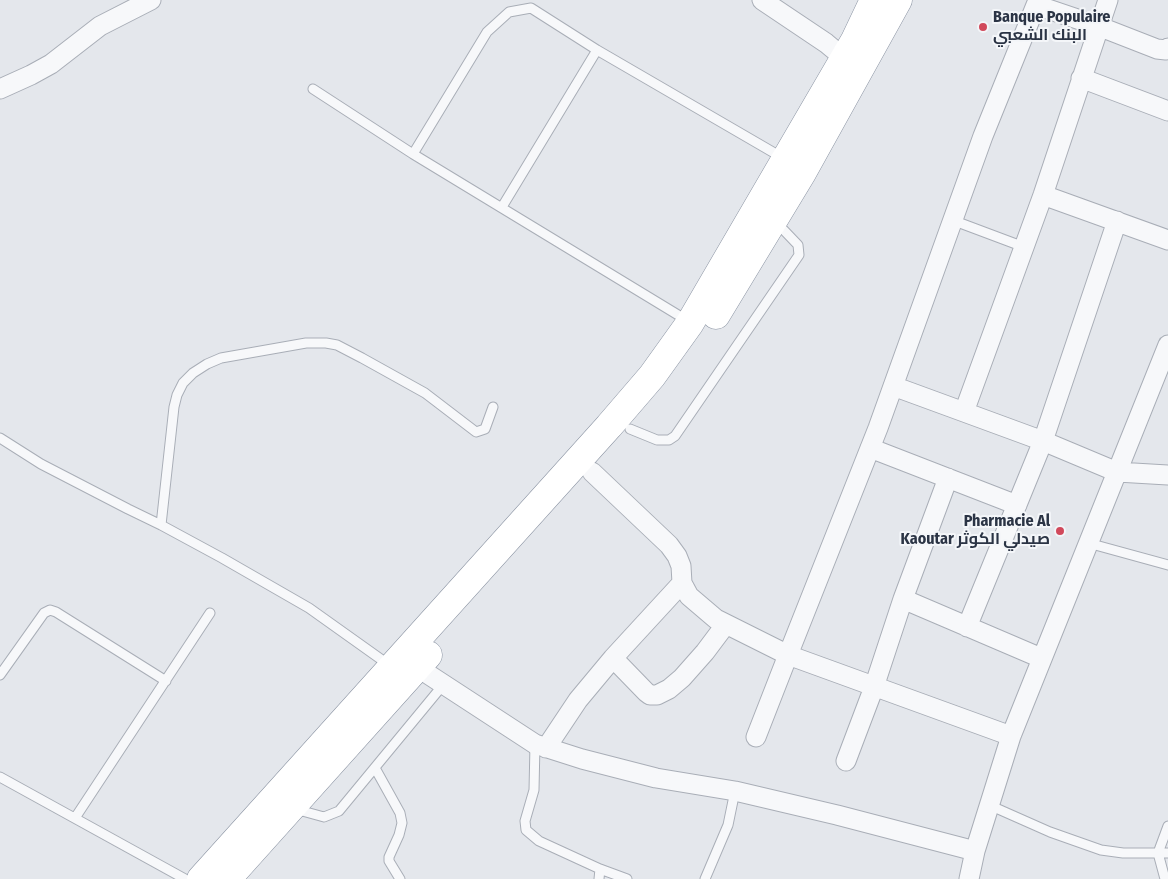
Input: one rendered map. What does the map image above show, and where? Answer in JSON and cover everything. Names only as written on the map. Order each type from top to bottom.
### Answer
[{"type":"highway","points":[[228,879],[291,808],[404,667],[631,401],[690,323],[844,58],[874,0]]},
{"type":"highway","points":[[201,879],[592,472],[666,385],[706,331],[774,220],[898,0]]},
{"type":"street","points":[[0,89],[32,75],[51,64],[100,26],[151,0]]},
{"type":"street","points":[[762,0],[826,43],[844,58]]},
{"type":"street","points":[[964,412],[1043,194],[1108,0]]},
{"type":"street","points":[[756,737],[870,448],[1029,3],[1098,26],[1158,49],[1166,50],[1168,48]]},
{"type":"street","points":[[1081,78],[1168,111]]},
{"type":"street","points":[[1043,194],[1168,240]]},
{"type":"street","points":[[967,627],[1043,442],[1117,221]]},
{"type":"street","points":[[970,879],[975,851],[1011,736],[1088,542],[1166,355]]},
{"type":"street","points":[[893,386],[1117,472],[1168,475]]},
{"type":"street","points":[[870,448],[1017,505]]},
{"type":"street","points":[[592,472],[668,545],[677,556],[682,583],[689,596],[716,619],[788,655],[1011,736]]},
{"type":"street","points":[[846,761],[948,478]]},
{"type":"street","points":[[540,746],[613,658],[682,583]]},
{"type":"street","points":[[903,599],[1041,658]]},
{"type":"street","points":[[613,658],[646,692],[650,695],[657,695],[669,689],[682,678],[726,624]]},
{"type":"street","points":[[404,667],[443,685],[540,746],[656,778],[735,791],[975,851]]},
{"type":"lane","points":[[100,26],[131,0]]},
{"type":"lane","points":[[413,154],[487,32],[509,12],[532,8],[597,50],[785,160]]},
{"type":"lane","points":[[502,207],[597,50]]},
{"type":"lane","points":[[313,89],[413,154],[690,323]]},
{"type":"lane","points":[[630,429],[657,440],[669,440],[675,436],[799,255],[798,245],[774,220]]},
{"type":"lane","points":[[952,220],[1024,247]]},
{"type":"lane","points":[[161,525],[174,407],[177,395],[183,383],[193,373],[206,364],[221,358],[306,343],[326,343],[336,345],[362,358],[425,393],[476,432],[484,429],[493,406]]},
{"type":"lane","points":[[0,438],[41,464],[161,525],[309,608],[374,653],[404,667]]},
{"type":"lane","points":[[1088,542],[1168,565]]},
{"type":"lane","points":[[0,675],[44,612],[50,610],[166,681]]},
{"type":"lane","points":[[75,818],[210,613]]},
{"type":"lane","points":[[291,808],[324,817],[339,811],[443,685]]},
{"type":"lane","points":[[540,746],[534,790],[525,821],[526,830],[539,841],[600,869],[627,879]]},
{"type":"lane","points":[[375,768],[400,813],[402,822],[399,835],[389,857],[389,861],[400,879]]},
{"type":"lane","points":[[0,777],[185,879]]},
{"type":"lane","points":[[705,879],[728,825],[735,791]]},
{"type":"lane","points":[[989,805],[1050,832],[1100,850],[1123,853],[1163,853]]},
{"type":"lane","points":[[1165,879],[1163,853],[1168,826]]},
{"type":"lane","points":[[599,879],[600,869]]},
{"type":"place","name":"Banque Populaire البنك الشعبي","points":[[983,27]]},
{"type":"place","name":"Pharmacie Al Kaoutar صيدلي الكوثر","points":[[1060,531]]}]
